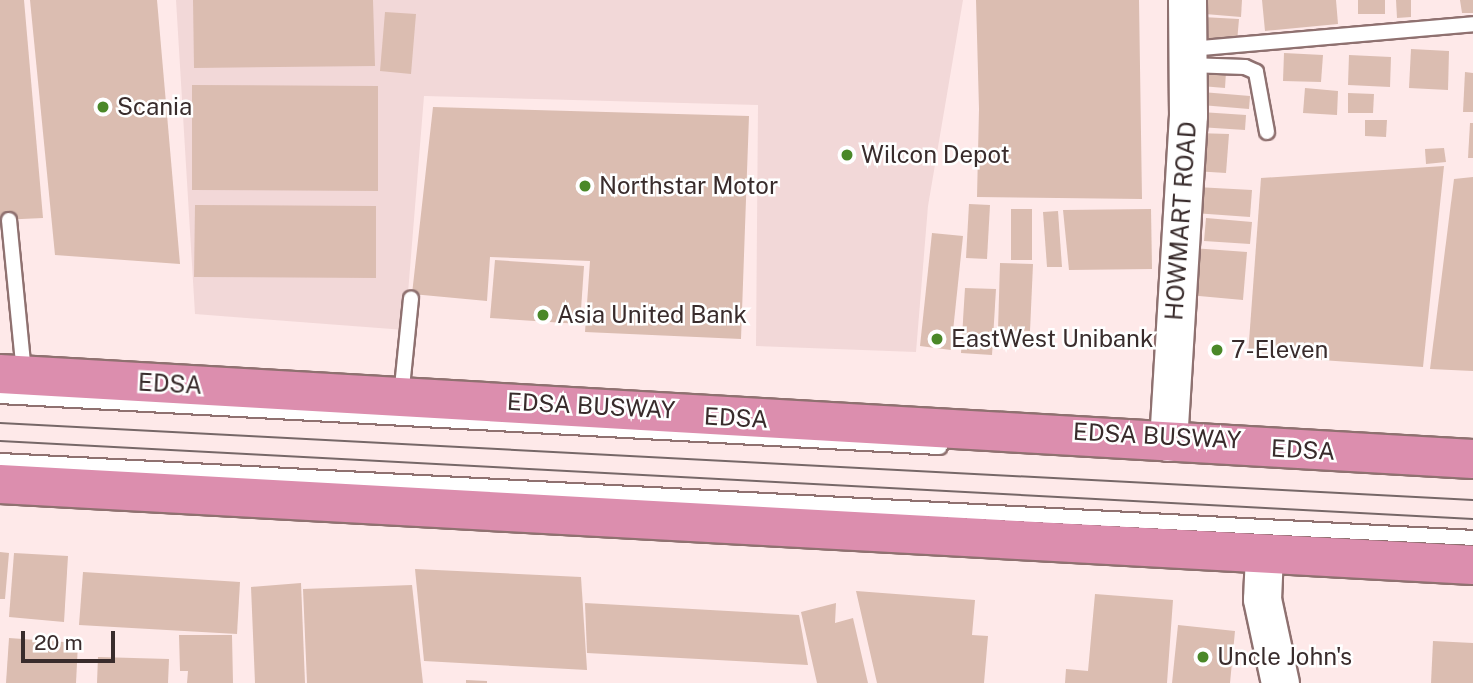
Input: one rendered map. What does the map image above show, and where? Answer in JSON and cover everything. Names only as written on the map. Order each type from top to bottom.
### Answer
[{"type":"highway","name":"EDSA","points":[[8,382],[401,398],[1473,459]]},
{"type":"highway","points":[[0,484],[1473,565]]},
{"type":"street","name":"HOWMART ROAD","points":[[1168,442],[1189,57],[1186,0]]},
{"type":"street","points":[[1264,554],[1262,599],[1280,683]]},
{"type":"lane","points":[[1189,57],[1473,24]]},
{"type":"lane","points":[[1189,57],[1245,67],[1256,72],[1267,132]]},
{"type":"lane","points":[[8,382],[9,220]]},
{"type":"lane","points":[[401,398],[411,299]]},
{"type":"lane","name":"EDSA BUSWAY","points":[[8,382],[960,449]]},
{"type":"lane","points":[[0,461],[1473,538]]},
{"type":"shaded area","points":[[176,0],[963,0],[928,206],[916,352],[756,346],[758,105],[424,96],[405,330],[195,314]]},
{"type":"building","points":[[0,0],[24,0],[43,218],[0,220]]},
{"type":"building","name":"Scania","points":[[30,0],[157,0],[180,264],[55,255]]},
{"type":"building","points":[[193,0],[373,0],[375,66],[194,68]]},
{"type":"building","points":[[976,0],[1139,0],[1142,199],[977,197],[979,109]]},
{"type":"building","points":[[1207,0],[1242,0],[1241,17],[1205,14]]},
{"type":"building","points":[[1262,0],[1336,0],[1338,24],[1265,31]]},
{"type":"building","points":[[1358,0],[1385,0],[1385,14],[1358,14]]},
{"type":"building","points":[[1396,0],[1411,0],[1411,17],[1397,18]]},
{"type":"building","points":[[1460,0],[1473,0],[1473,13],[1462,13]]},
{"type":"building","points":[[385,12],[416,14],[411,74],[380,71]]},
{"type":"building","points":[[1202,17],[1239,19],[1237,42],[1200,39]]},
{"type":"building","points":[[1411,49],[1449,51],[1448,90],[1409,88]]},
{"type":"building","points":[[1284,53],[1323,55],[1321,82],[1283,81]]},
{"type":"building","points":[[1349,55],[1391,57],[1390,87],[1348,85]]},
{"type":"building","points":[[1202,69],[1226,72],[1225,88],[1201,86]]},
{"type":"building","points":[[1465,72],[1473,73],[1473,112],[1463,112]]},
{"type":"building","points":[[192,85],[378,86],[378,191],[192,190]]},
{"type":"building","points":[[1305,88],[1338,91],[1337,115],[1303,113]]},
{"type":"building","points":[[1202,92],[1250,96],[1249,109],[1201,105]]},
{"type":"building","points":[[1348,93],[1374,94],[1373,113],[1348,113]]},
{"type":"building","name":"Northstar Motor","points":[[433,107],[749,116],[741,339],[585,332],[590,261],[490,257],[487,301],[412,294]]},
{"type":"building","points":[[1201,112],[1246,115],[1245,130],[1199,127]]},
{"type":"building","points":[[1365,120],[1387,120],[1386,137],[1365,136]]},
{"type":"building","points":[[1470,123],[1473,123],[1473,158],[1468,158]]},
{"type":"building","points":[[1196,133],[1229,134],[1226,173],[1194,171]]},
{"type":"building","points":[[1444,148],[1446,162],[1426,164],[1425,149]]},
{"type":"building","points":[[1444,166],[1423,367],[1248,355],[1261,178]]},
{"type":"building","points":[[1473,177],[1473,371],[1430,369],[1454,179]]},
{"type":"building","points":[[1196,187],[1252,190],[1250,217],[1194,213]]},
{"type":"building","points":[[969,204],[990,205],[987,259],[966,258]]},
{"type":"building","points":[[195,205],[376,206],[376,278],[194,277]]},
{"type":"building","points":[[1011,209],[1032,209],[1032,260],[1011,260]]},
{"type":"building","points":[[1151,209],[1152,269],[1069,270],[1063,210]]},
{"type":"building","points":[[1058,211],[1062,267],[1047,267],[1043,212]]},
{"type":"building","points":[[1206,218],[1252,222],[1250,244],[1204,241]]},
{"type":"building","points":[[932,233],[963,236],[951,350],[920,346]]},
{"type":"building","points":[[1192,248],[1247,252],[1243,300],[1188,295]]},
{"type":"building","points":[[495,260],[584,266],[580,324],[490,318]]},
{"type":"building","points":[[1000,263],[1033,264],[1030,331],[998,330]]},
{"type":"building","points":[[965,288],[996,289],[992,355],[961,353]]},
{"type":"building","points":[[0,552],[9,553],[5,599],[0,599]]},
{"type":"building","points":[[14,553],[68,556],[64,622],[9,617]]},
{"type":"building","points":[[415,569],[581,577],[587,670],[424,661]]},
{"type":"building","points":[[83,572],[240,582],[237,634],[79,625]]},
{"type":"building","points":[[301,583],[305,683],[255,683],[251,587]]},
{"type":"building","points":[[412,585],[423,683],[307,683],[303,589]]},
{"type":"building","points":[[856,591],[975,600],[972,635],[988,636],[984,683],[877,683]]},
{"type":"building","points":[[1095,594],[1173,600],[1167,683],[1065,683],[1066,669],[1088,671]]},
{"type":"building","points":[[585,603],[799,615],[808,665],[587,653]]},
{"type":"building","points":[[836,603],[835,623],[853,618],[868,683],[817,683],[801,612]]},
{"type":"building","name":"Uncle John's","points":[[1178,625],[1235,631],[1230,683],[1172,683]]},
{"type":"building","points":[[179,635],[232,635],[233,683],[187,683],[188,671],[180,671]]},
{"type":"building","points":[[9,638],[78,643],[76,683],[6,683]]},
{"type":"building","points":[[1433,641],[1473,643],[1473,683],[1431,683]]},
{"type":"building","points":[[98,657],[169,659],[168,683],[97,683]]},
{"type":"building","points":[[466,680],[487,681],[487,683],[466,683]]},
{"type":"tram line","points":[[0,423],[1473,500]]},
{"type":"tram line","points":[[0,441],[1473,519]]},
{"type":"place","name":"Scania","points":[[103,107]]},
{"type":"place","name":"Wilcon Depot","points":[[847,155]]},
{"type":"place","name":"Northstar Motor","points":[[585,186]]},
{"type":"place","name":"Asia United Bank","points":[[543,315]]},
{"type":"place","name":"EastWest Unibank","points":[[937,339]]},
{"type":"place","name":"7-Eleven","points":[[1217,350]]},
{"type":"place","name":"Uncle John's","points":[[1203,657]]}]
